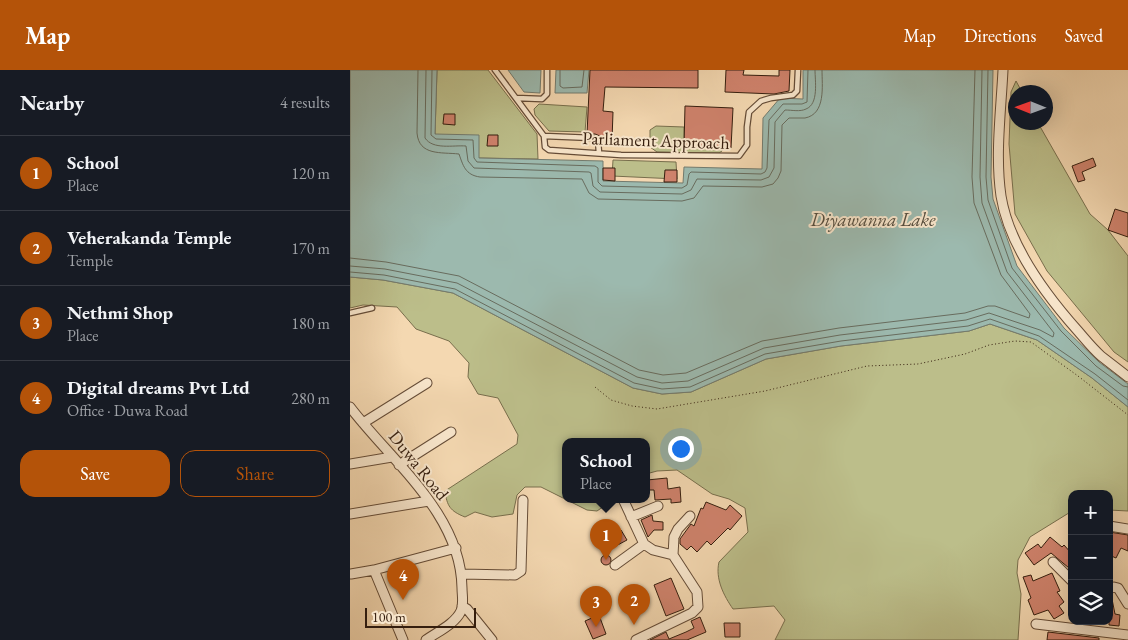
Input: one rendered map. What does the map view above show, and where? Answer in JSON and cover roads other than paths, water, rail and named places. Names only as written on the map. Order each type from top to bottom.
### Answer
[{"type":"street","points":[[1003,70],[1000,122],[1000,177],[1002,197],[1008,221],[1031,268],[1050,298],[1100,355],[1128,377]]},
{"type":"street","points":[[363,423],[427,383]]},
{"type":"street","name":"Duwa Road","points":[[351,408],[445,524],[456,548],[462,574],[462,606]]},
{"type":"street","points":[[399,465],[450,432]]},
{"type":"street","points":[[350,464],[392,457]]},
{"type":"street","points":[[462,574],[515,575],[522,571],[522,500]]},
{"type":"street","points":[[350,514],[429,502]]},
{"type":"street","points":[[625,503],[644,544],[653,550],[674,555]]},
{"type":"street","points":[[630,517],[658,506]]},
{"type":"street","points":[[636,640],[692,614],[698,607],[697,592],[674,555],[674,537],[678,529],[690,516]]},
{"type":"street","points":[[1113,527],[1128,529]]},
{"type":"street","points":[[615,565],[644,544]]},
{"type":"street","points":[[351,574],[374,570],[456,548]]},
{"type":"street","points":[[1053,562],[1071,580]]},
{"type":"street","points":[[374,570],[403,640]]},
{"type":"street","points":[[1113,587],[1118,588],[1128,604]]},
{"type":"street","points":[[426,640],[453,621],[462,606],[467,609],[492,640]]},
{"type":"street","points":[[1036,624],[1128,635]]},
{"type":"lane","name":"Parliament Approach","points":[[495,70],[544,136],[545,147],[549,150],[631,156],[739,156],[747,145],[746,127],[749,112],[761,101],[792,95],[797,90],[798,70]]},
{"type":"lane","points":[[516,98],[542,99],[547,94],[547,70]]},
{"type":"lane","points":[[544,136],[593,138],[598,140],[599,153]]},
{"type":"lane","points":[[350,313],[372,308]]},
{"type":"water","name":"Diyawanna Lake","points":[[350,70],[437,70],[435,134],[479,135],[479,158],[603,161],[603,181],[683,183],[684,167],[762,169],[763,118],[780,98],[803,99],[803,70],[993,70],[991,177],[993,199],[1017,266],[1064,328],[1099,362],[1128,384],[1128,407],[1092,378],[1037,340],[990,324],[969,331],[841,346],[766,359],[691,392],[662,394],[633,388],[453,293],[383,280],[350,277]]},
{"type":"water","points":[[508,70],[541,70],[540,93],[524,92]]},
{"type":"water","points":[[556,70],[589,70],[587,93],[555,93]]},
{"type":"place","name":"School","points":[[606,560]]},
{"type":"place","name":"Digital dreams Pvt Ltd","points":[[403,600]]},
{"type":"place","name":"Veherakanda Temple","points":[[634,625]]},
{"type":"place","name":"Nethmi Shop","points":[[596,627]]}]
